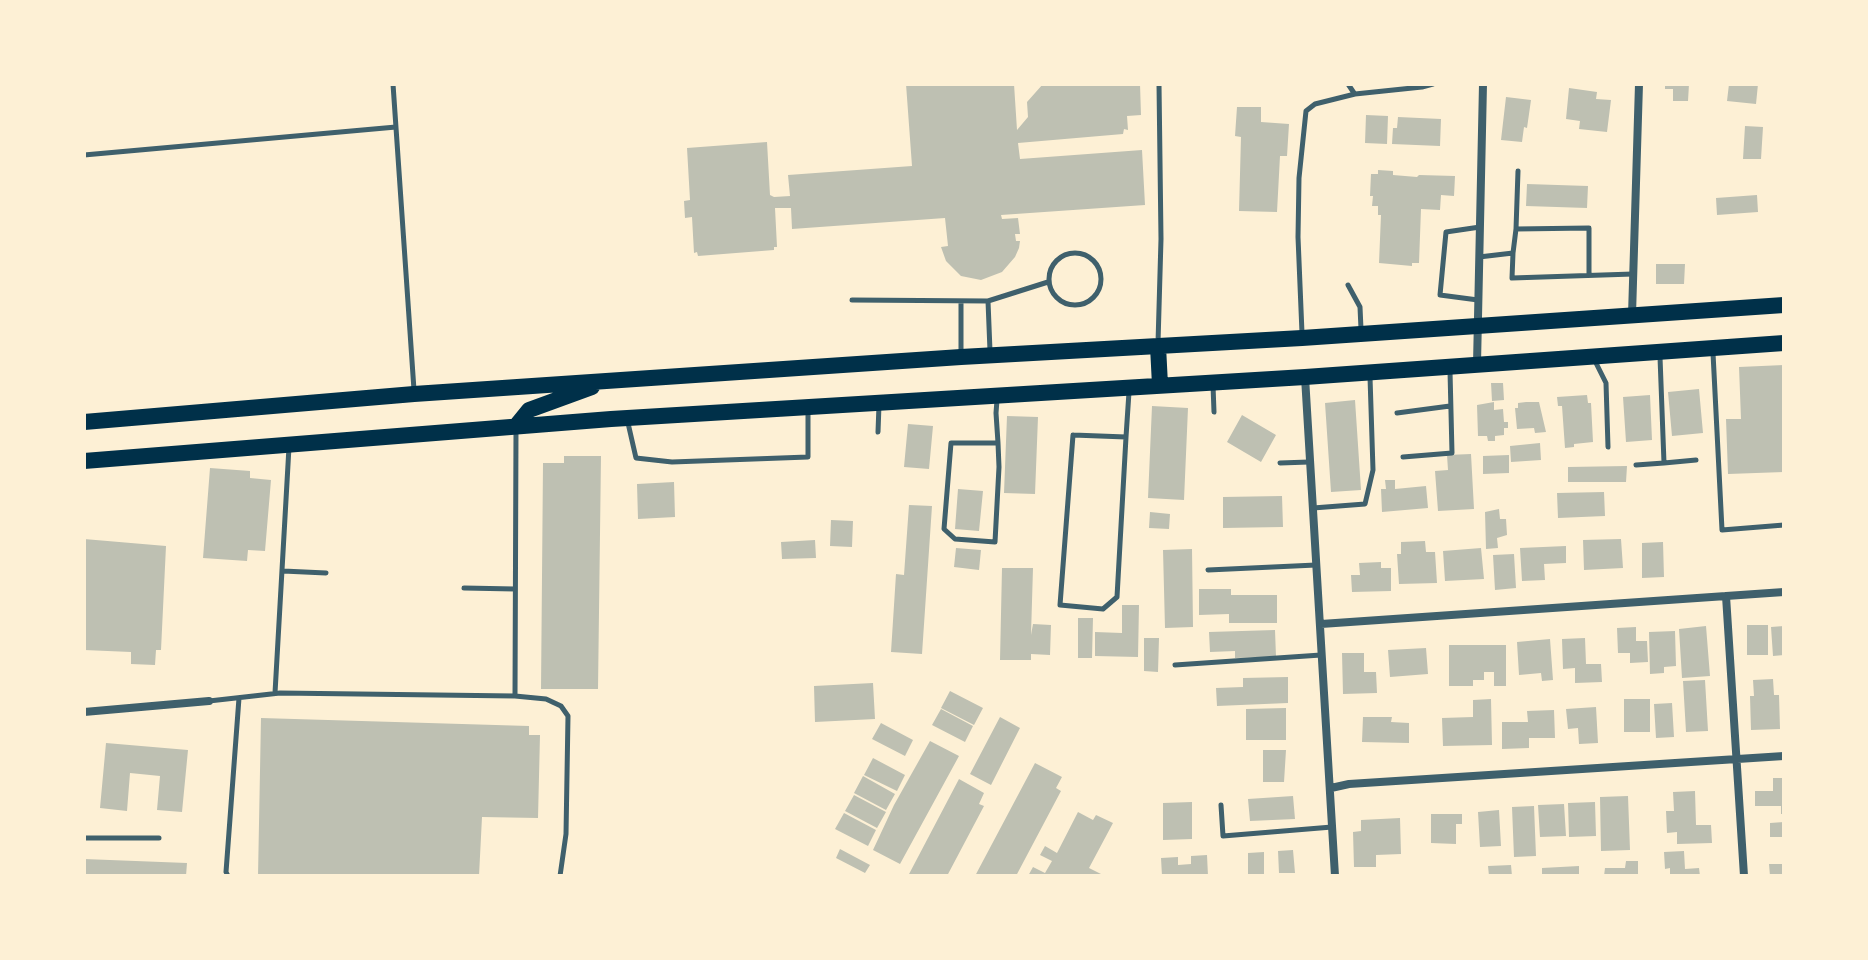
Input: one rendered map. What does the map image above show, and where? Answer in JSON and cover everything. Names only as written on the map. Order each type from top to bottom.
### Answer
[{"type":"main road","points":[[84,422],[414,394],[1784,305]]},
{"type":"main road","points":[[84,461],[628,418],[1305,377],[1784,343]]},
{"type":"main road","points":[[1158,346],[1160,385]]},
{"type":"main road","points":[[516,426],[529,410],[608,381]]},
{"type":"street","points":[[1477,364],[1483,84]]},
{"type":"street","points":[[1632,315],[1639,84]]},
{"type":"street","points":[[1305,377],[1335,876]]},
{"type":"street","points":[[1321,624],[1784,592]]},
{"type":"street","points":[[1726,596],[1744,876]]},
{"type":"street","points":[[84,712],[209,701]]},
{"type":"street","points":[[1331,788],[1349,784],[1784,756]]},
{"type":"lane","points":[[393,84],[414,394]]},
{"type":"lane","points":[[1158,346],[1161,239],[1159,84]]},
{"type":"lane","points":[[1348,84],[1355,94]]},
{"type":"lane","points":[[1302,338],[1298,237],[1304,114],[1315,104],[1355,94],[1433,84]]},
{"type":"lane","points":[[84,155],[396,127]]},
{"type":"lane","points":[[1518,171],[1512,278],[1634,274]]},
{"type":"lane","points":[[1478,300],[1440,295],[1446,232],[1480,227]]},
{"type":"lane","points":[[1516,229],[1589,228],[1589,275]]},
{"type":"lane","points":[[1075,252],[1092,259],[1101,275],[1098,291],[1086,303],[1078,305],[1070,305],[1056,297],[1048,282],[1052,265],[1059,258],[1075,252]]},
{"type":"lane","points":[[1479,257],[1513,253]]},
{"type":"lane","points":[[852,300],[988,301],[1048,282]]},
{"type":"lane","points":[[1348,285],[1360,307],[1361,334]]},
{"type":"lane","points":[[988,301],[990,356]]},
{"type":"lane","points":[[961,302],[961,357]]},
{"type":"lane","points":[[1713,348],[1722,530],[1784,525]]},
{"type":"lane","points":[[1660,352],[1664,463]]},
{"type":"lane","points":[[1592,356],[1606,383],[1608,447]]},
{"type":"lane","points":[[1403,457],[1452,453],[1450,366]]},
{"type":"lane","points":[[1313,508],[1365,504],[1373,470],[1370,372]]},
{"type":"lane","points":[[1213,382],[1214,412]]},
{"type":"lane","points":[[1126,437],[1073,435],[1060,605],[1103,609],[1117,597],[1129,387]]},
{"type":"lane","points":[[997,395],[998,443],[995,542],[955,539],[944,529],[951,443],[998,443]]},
{"type":"lane","points":[[878,432],[879,402]]},
{"type":"lane","points":[[1397,413],[1450,406]]},
{"type":"lane","points":[[628,418],[636,458],[672,462],[808,457],[808,407]]},
{"type":"lane","points":[[515,696],[516,426]]},
{"type":"lane","points":[[275,693],[289,444]]},
{"type":"lane","points":[[1636,465],[1696,460]]},
{"type":"lane","points":[[1280,463],[1310,461]]},
{"type":"lane","points":[[1208,570],[1317,565]]},
{"type":"lane","points":[[283,571],[326,573]]},
{"type":"lane","points":[[464,588],[515,589]]},
{"type":"lane","points":[[1175,665],[1322,655]]},
{"type":"lane","points":[[209,701],[275,693],[515,696],[546,699],[561,706],[568,716],[566,834],[560,876]]},
{"type":"lane","points":[[228,876],[239,698]]},
{"type":"lane","points":[[1221,805],[1223,836],[1333,826]]},
{"type":"lane","points":[[84,838],[159,838]]},
{"type":"building","points":[[906,84],[1014,84],[1017,130],[1028,117],[1027,102],[1043,84],[1140,84],[1141,115],[1127,116],[1128,130],[1124,129],[1123,134],[1018,143],[1020,159],[1142,150],[1145,205],[1001,215],[1002,219],[1018,218],[1020,234],[1015,234],[1016,241],[1020,241],[1019,248],[1002,272],[981,280],[961,276],[946,261],[941,247],[948,246],[945,218],[792,229],[791,208],[775,208],[777,247],[774,250],[698,256],[697,252],[694,253],[692,217],[685,218],[684,201],[690,200],[687,148],[767,142],[770,195],[774,197],[790,196],[788,175],[912,166]]},
{"type":"building","points":[[1665,84],[1689,84],[1688,101],[1673,101],[1673,89],[1665,89]]},
{"type":"building","points":[[1729,84],[1758,84],[1756,104],[1727,101]]},
{"type":"building","points":[[1569,88],[1597,92],[1596,99],[1611,100],[1607,132],[1579,129],[1580,121],[1566,119]]},
{"type":"building","points":[[1506,97],[1531,100],[1522,142],[1501,140]]},
{"type":"building","points":[[1237,107],[1261,107],[1261,122],[1289,124],[1287,156],[1280,156],[1277,212],[1239,211],[1241,137],[1235,136]]},
{"type":"building","points":[[1366,115],[1388,116],[1387,144],[1365,143]]},
{"type":"building","points":[[1398,117],[1441,119],[1440,146],[1392,144],[1393,128],[1397,128]]},
{"type":"building","points":[[1745,126],[1763,127],[1761,159],[1743,159]]},
{"type":"building","points":[[1378,170],[1417,177],[1455,176],[1454,196],[1441,195],[1440,210],[1421,209],[1419,263],[1412,263],[1412,266],[1379,263],[1381,215],[1378,215],[1378,206],[1372,206],[1373,196],[1370,196],[1371,174],[1378,174]]},
{"type":"building","points":[[1527,184],[1588,186],[1587,208],[1526,206]]},
{"type":"building","points":[[1757,195],[1758,212],[1717,215],[1716,198]]},
{"type":"building","points":[[1656,264],[1685,264],[1684,284],[1656,284]]},
{"type":"building","points":[[1784,365],[1784,472],[1728,474],[1726,419],[1741,419],[1739,367]]},
{"type":"building","points":[[1491,383],[1503,383],[1504,400],[1492,401]]},
{"type":"building","points":[[1699,389],[1703,433],[1672,436],[1668,392]]},
{"type":"building","points":[[1587,395],[1588,403],[1591,403],[1593,442],[1565,448],[1562,406],[1558,406],[1557,397]]},
{"type":"building","points":[[1650,395],[1652,440],[1626,442],[1623,397]]},
{"type":"building","points":[[1355,400],[1361,490],[1331,492],[1325,403]]},
{"type":"building","points":[[1494,402],[1494,410],[1503,409],[1508,428],[1504,428],[1504,435],[1495,436],[1495,441],[1488,441],[1487,436],[1478,436],[1477,405]]},
{"type":"building","points":[[1539,402],[1546,432],[1535,433],[1534,428],[1517,429],[1515,408],[1518,408],[1518,403]]},
{"type":"building","points":[[1152,406],[1188,408],[1184,500],[1148,498]]},
{"type":"building","points":[[1242,415],[1276,435],[1261,462],[1227,442]]},
{"type":"building","points":[[1007,416],[1038,417],[1035,494],[1004,493]]},
{"type":"building","points":[[908,424],[933,426],[929,469],[904,467]]},
{"type":"building","points":[[1540,443],[1541,460],[1511,462],[1510,446]]},
{"type":"building","points":[[1471,454],[1474,509],[1438,511],[1435,471],[1448,470],[1447,455]]},
{"type":"building","points":[[1509,455],[1509,473],[1483,474],[1483,456]]},
{"type":"building","points":[[564,456],[601,456],[598,689],[541,689],[543,463],[564,463]]},
{"type":"building","points":[[1627,466],[1626,482],[1568,482],[1568,467]]},
{"type":"building","points":[[210,468],[250,471],[250,478],[271,480],[265,551],[248,550],[247,561],[203,558]]},
{"type":"building","points":[[1385,480],[1395,480],[1395,489],[1426,486],[1428,508],[1382,512],[1381,489],[1386,489]]},
{"type":"building","points":[[674,482],[675,517],[638,519],[637,484]]},
{"type":"building","points":[[958,489],[983,491],[979,531],[955,529]]},
{"type":"building","points":[[1604,492],[1605,516],[1558,518],[1557,493]]},
{"type":"building","points":[[1282,496],[1283,527],[1223,528],[1223,497]]},
{"type":"building","points":[[909,505],[932,506],[922,654],[891,652],[896,574],[904,575]]},
{"type":"building","points":[[1499,509],[1500,519],[1506,519],[1507,535],[1497,538],[1498,548],[1486,549],[1485,512]]},
{"type":"building","points":[[1150,512],[1170,514],[1169,529],[1149,528]]},
{"type":"building","points":[[831,520],[853,521],[852,547],[830,546]]},
{"type":"building","points":[[84,539],[166,546],[161,650],[156,650],[155,665],[131,664],[131,652],[84,650]]},
{"type":"building","points":[[1621,539],[1623,568],[1584,570],[1583,540]]},
{"type":"building","points":[[815,540],[816,558],[782,559],[781,542]]},
{"type":"building","points":[[1425,541],[1426,552],[1435,552],[1437,583],[1399,584],[1397,554],[1401,554],[1401,542]]},
{"type":"building","points":[[1663,542],[1664,577],[1642,578],[1642,543]]},
{"type":"building","points":[[1566,546],[1566,563],[1544,564],[1545,580],[1522,581],[1520,548]]},
{"type":"building","points":[[956,548],[981,550],[979,570],[954,567]]},
{"type":"building","points":[[1481,548],[1484,579],[1445,581],[1443,551]]},
{"type":"building","points":[[1192,549],[1193,627],[1165,628],[1163,550]]},
{"type":"building","points":[[1514,554],[1516,588],[1495,590],[1493,555]]},
{"type":"building","points":[[1381,562],[1381,568],[1391,568],[1391,591],[1352,592],[1351,575],[1360,575],[1359,563]]},
{"type":"building","points":[[1002,568],[1033,568],[1031,635],[1033,624],[1051,625],[1050,655],[1031,654],[1031,660],[1000,660]]},
{"type":"building","points":[[1199,589],[1231,589],[1231,595],[1277,595],[1277,623],[1229,623],[1229,614],[1199,615]]},
{"type":"building","points":[[1122,605],[1139,605],[1138,657],[1095,656],[1095,632],[1122,633]]},
{"type":"building","points":[[1078,618],[1093,618],[1092,658],[1078,658]]},
{"type":"building","points":[[1747,625],[1768,625],[1768,655],[1747,655]]},
{"type":"building","points":[[1706,626],[1710,676],[1682,678],[1679,629]]},
{"type":"building","points":[[1784,626],[1784,655],[1773,656],[1771,627]]},
{"type":"building","points":[[1636,627],[1636,641],[1647,641],[1648,662],[1630,663],[1630,653],[1618,653],[1617,628]]},
{"type":"building","points":[[1275,630],[1276,657],[1235,658],[1235,651],[1210,652],[1209,632]]},
{"type":"building","points":[[1675,631],[1676,666],[1664,667],[1664,673],[1650,674],[1649,632]]},
{"type":"building","points":[[1144,638],[1159,638],[1158,672],[1144,671]]},
{"type":"building","points":[[1585,638],[1586,664],[1601,664],[1602,682],[1575,683],[1575,668],[1563,669],[1562,639]]},
{"type":"building","points":[[1550,639],[1553,680],[1542,681],[1541,673],[1519,675],[1517,642]]},
{"type":"building","points":[[1449,645],[1506,645],[1506,686],[1494,686],[1494,672],[1484,672],[1484,680],[1473,680],[1473,686],[1449,686]]},
{"type":"building","points":[[1426,648],[1428,674],[1390,677],[1388,650]]},
{"type":"building","points":[[1342,653],[1364,653],[1364,672],[1376,672],[1377,693],[1343,694]]},
{"type":"building","points":[[1288,677],[1288,703],[1217,706],[1216,688],[1243,687],[1243,678]]},
{"type":"building","points":[[1773,679],[1774,695],[1779,695],[1780,729],[1751,730],[1753,680]]},
{"type":"building","points":[[1705,680],[1708,731],[1686,732],[1683,681]]},
{"type":"building","points":[[873,683],[875,719],[815,722],[814,686]]},
{"type":"building","points":[[950,691],[983,708],[974,725],[941,708]]},
{"type":"building","points":[[1491,699],[1492,745],[1443,746],[1442,718],[1473,717],[1473,700]]},
{"type":"building","points":[[1624,699],[1650,699],[1650,732],[1624,732]]},
{"type":"building","points":[[1672,703],[1674,737],[1656,738],[1654,704]]},
{"type":"building","points":[[1596,707],[1598,743],[1579,744],[1578,728],[1568,729],[1566,709]]},
{"type":"building","points":[[1286,708],[1286,740],[1246,740],[1246,709]]},
{"type":"building","points":[[941,709],[973,726],[965,742],[932,725]]},
{"type":"building","points":[[1554,710],[1555,738],[1529,738],[1529,748],[1502,749],[1502,722],[1528,722],[1527,711]]},
{"type":"building","points":[[1000,717],[1020,728],[991,785],[970,774]]},
{"type":"building","points":[[1363,717],[1392,717],[1391,722],[1409,723],[1409,743],[1362,742]]},
{"type":"building","points":[[261,718],[529,726],[529,735],[540,735],[538,818],[482,817],[479,876],[258,876]]},
{"type":"building","points":[[881,723],[913,740],[905,756],[872,739]]},
{"type":"building","points":[[930,741],[959,756],[900,864],[873,850]]},
{"type":"building","points":[[106,743],[188,750],[182,812],[157,810],[160,776],[130,773],[127,811],[100,808]]},
{"type":"building","points":[[1263,750],[1286,750],[1284,782],[1263,782]]},
{"type":"building","points":[[873,758],[905,775],[897,791],[864,775]]},
{"type":"building","points":[[1035,763],[1062,777],[1056,788],[1061,791],[1016,876],[975,876]]},
{"type":"building","points":[[863,776],[895,794],[886,810],[854,793]]},
{"type":"building","points":[[1773,778],[1784,778],[1784,814],[1781,814],[1781,806],[1755,806],[1755,791],[1773,791]]},
{"type":"building","points":[[959,779],[984,793],[979,804],[984,806],[947,876],[908,876]]},
{"type":"building","points":[[1695,791],[1696,825],[1711,825],[1712,843],[1677,844],[1677,832],[1667,833],[1666,811],[1674,811],[1673,792]]},
{"type":"building","points":[[854,795],[886,812],[877,828],[845,811]]},
{"type":"building","points":[[1293,796],[1295,819],[1250,821],[1248,799]]},
{"type":"building","points":[[1628,796],[1630,850],[1601,851],[1600,797]]},
{"type":"building","points":[[1192,802],[1192,839],[1163,840],[1163,803]]},
{"type":"building","points":[[1595,802],[1596,836],[1569,837],[1568,803]]},
{"type":"building","points":[[1564,804],[1566,836],[1540,837],[1538,805]]},
{"type":"building","points":[[1534,806],[1536,856],[1514,857],[1512,807]]},
{"type":"building","points":[[1499,810],[1501,846],[1480,847],[1478,812]]},
{"type":"building","points":[[1078,812],[1093,820],[1096,815],[1113,823],[1089,868],[1105,876],[1028,876],[1033,867],[1045,873],[1052,861],[1040,855],[1045,846],[1057,853]]},
{"type":"building","points":[[844,813],[876,830],[868,846],[835,829]]},
{"type":"building","points":[[1431,814],[1462,814],[1462,824],[1456,824],[1456,844],[1431,843]]},
{"type":"building","points":[[1400,818],[1401,854],[1376,855],[1376,867],[1354,867],[1353,832],[1361,831],[1361,820]]},
{"type":"building","points":[[1784,822],[1784,837],[1770,837],[1770,823]]},
{"type":"building","points":[[840,849],[870,865],[865,873],[836,858]]},
{"type":"building","points":[[1293,850],[1295,873],[1279,873],[1278,851]]},
{"type":"building","points":[[1684,851],[1685,869],[1699,868],[1700,876],[1670,876],[1670,868],[1665,869],[1664,852]]},
{"type":"building","points":[[1264,852],[1264,875],[1248,875],[1248,853]]},
{"type":"building","points":[[1207,855],[1208,876],[1162,876],[1161,858],[1178,857],[1178,865],[1191,864],[1191,856]]},
{"type":"building","points":[[84,859],[187,863],[186,876],[84,876]]},
{"type":"building","points":[[1626,861],[1638,861],[1638,876],[1604,876],[1605,868],[1625,868]]},
{"type":"building","points":[[1769,864],[1784,864],[1784,876],[1770,876]]},
{"type":"building","points":[[1511,865],[1512,876],[1489,876],[1488,866]]},
{"type":"building","points":[[1579,866],[1579,876],[1542,876],[1542,868]]}]
